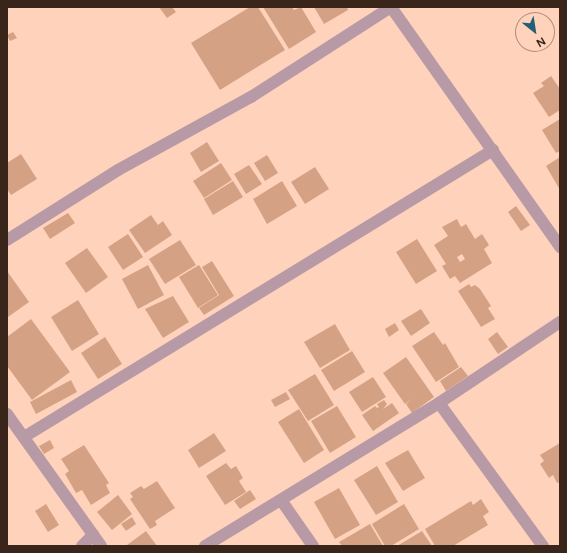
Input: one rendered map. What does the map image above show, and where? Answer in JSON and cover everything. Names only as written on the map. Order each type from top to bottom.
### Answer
[{"type":"street","points":[[7,240],[118,170],[251,97],[391,7],[560,247]]},
{"type":"street","points":[[24,438],[493,150]]},
{"type":"street","points":[[205,546],[439,403],[560,322]]},
{"type":"street","points":[[439,403],[543,546]]},
{"type":"street","points":[[7,414],[101,546]]},
{"type":"street","points":[[281,500],[312,546]]},
{"type":"street","points":[[82,546],[93,535]]},
{"type":"building","points":[[159,7],[172,7],[176,12],[167,18]]},
{"type":"building","points":[[250,7],[258,7],[285,50],[220,90],[191,43]]},
{"type":"building","points":[[263,7],[292,7],[294,10],[301,7],[316,32],[289,49]]},
{"type":"building","points":[[314,7],[347,7],[348,10],[324,24]]},
{"type":"building","points":[[13,32],[17,38],[10,41],[7,35]]},
{"type":"building","points":[[551,76],[560,89],[560,110],[549,117],[533,93],[544,86],[541,83]]},
{"type":"building","points":[[560,119],[560,151],[556,153],[542,130]]},
{"type":"building","points":[[207,142],[219,161],[201,172],[190,153]]},
{"type":"building","points":[[21,154],[37,179],[11,195],[7,189],[7,163]]},
{"type":"building","points":[[267,155],[278,173],[265,181],[254,163]]},
{"type":"building","points":[[560,157],[560,190],[546,166]]},
{"type":"building","points":[[221,163],[232,180],[204,198],[193,181]]},
{"type":"building","points":[[249,165],[262,184],[246,194],[234,174]]},
{"type":"building","points":[[315,167],[329,189],[305,204],[291,182]]},
{"type":"building","points":[[233,181],[243,197],[213,215],[204,199]]},
{"type":"building","points":[[282,181],[297,206],[267,224],[253,199]]},
{"type":"building","points":[[516,206],[530,225],[521,231],[508,212]]},
{"type":"building","points":[[68,213],[75,223],[50,239],[43,228]]},
{"type":"building","points":[[151,215],[158,225],[163,221],[172,235],[145,253],[129,230]]},
{"type":"building","points":[[457,219],[461,227],[466,224],[475,239],[482,234],[489,245],[484,249],[492,263],[460,283],[455,276],[450,279],[442,266],[446,264],[434,245],[448,236],[442,227]],"holes":[[[462,254],[465,259],[460,262],[457,257]]]},
{"type":"building","points":[[128,234],[143,257],[123,270],[108,247]]},
{"type":"building","points":[[417,239],[437,271],[416,284],[396,252]]},
{"type":"building","points":[[180,240],[196,265],[165,284],[149,259]]},
{"type":"building","points":[[87,248],[108,277],[86,293],[65,263]]},
{"type":"building","points":[[212,261],[234,296],[204,315],[199,308],[219,295],[202,267]]},
{"type":"building","points":[[148,265],[164,295],[138,309],[122,279]]},
{"type":"building","points":[[199,265],[218,295],[198,308],[179,277]]},
{"type":"building","points":[[7,271],[29,302],[8,317],[7,316]]},
{"type":"building","points":[[469,284],[471,287],[475,285],[480,289],[491,306],[488,308],[495,319],[481,327],[458,291]]},
{"type":"building","points":[[173,296],[189,322],[163,338],[145,309]]},
{"type":"building","points":[[78,300],[99,334],[72,351],[51,317]]},
{"type":"building","points":[[421,309],[430,323],[411,336],[401,321]]},
{"type":"building","points":[[31,319],[70,372],[32,400],[7,366],[7,337]]},
{"type":"building","points":[[395,323],[399,330],[389,337],[385,329]]},
{"type":"building","points":[[335,324],[350,350],[320,368],[304,342]]},
{"type":"building","points":[[434,332],[443,345],[445,343],[459,367],[436,382],[412,346]]},
{"type":"building","points":[[497,332],[508,347],[498,354],[488,339]]},
{"type":"building","points":[[105,337],[122,364],[98,379],[81,353]]},
{"type":"building","points":[[352,351],[365,372],[334,391],[321,370]]},
{"type":"building","points":[[406,357],[434,397],[412,413],[406,404],[411,399],[405,404],[383,373]]},
{"type":"building","points":[[461,367],[468,376],[446,391],[440,381]]},
{"type":"building","points":[[315,374],[334,405],[308,421],[288,390]]},
{"type":"building","points":[[373,377],[386,397],[362,412],[349,392]]},
{"type":"building","points":[[71,380],[77,392],[36,414],[30,402]]},
{"type":"building","points":[[286,392],[290,399],[275,407],[271,400]]},
{"type":"building","points":[[384,400],[387,404],[383,409],[392,403],[399,413],[373,431],[362,415],[375,406],[377,408],[379,407],[377,404]]},
{"type":"building","points":[[337,406],[356,437],[330,453],[311,421]]},
{"type":"building","points":[[299,409],[324,450],[304,463],[278,422]]},
{"type":"building","points":[[214,433],[226,451],[199,468],[188,450]]},
{"type":"building","points":[[50,440],[54,448],[44,454],[39,446]]},
{"type":"building","points":[[560,443],[560,482],[557,483],[553,475],[549,478],[540,464],[544,461],[540,455]]},
{"type":"building","points":[[84,445],[109,483],[106,485],[110,493],[91,505],[82,490],[76,493],[65,474],[69,471],[61,459]]},
{"type":"building","points":[[408,450],[425,478],[403,491],[385,463]]},
{"type":"building","points":[[226,463],[231,469],[236,466],[243,478],[239,481],[246,492],[225,505],[206,476]]},
{"type":"building","points":[[377,466],[398,502],[376,515],[354,480]]},
{"type":"building","points":[[157,481],[175,508],[155,521],[157,525],[150,529],[130,499],[133,497],[130,493],[141,486],[144,489]]},
{"type":"building","points":[[339,488],[360,525],[335,539],[314,502]]},
{"type":"building","points":[[250,490],[256,499],[240,509],[234,501]]},
{"type":"building","points":[[118,495],[132,514],[112,530],[97,512]]},
{"type":"building","points":[[481,499],[489,512],[483,516],[488,525],[453,546],[435,546],[425,529],[471,501],[473,505]]},
{"type":"building","points":[[46,504],[59,525],[48,532],[35,511]]},
{"type":"building","points":[[404,504],[419,529],[391,546],[385,546],[372,524]]},
{"type":"building","points":[[132,517],[136,524],[126,531],[121,524]]},
{"type":"building","points":[[370,524],[383,546],[342,546],[339,542]]},
{"type":"building","points":[[146,531],[157,546],[127,545]]},
{"type":"building","points":[[422,531],[432,546],[397,546]]}]
